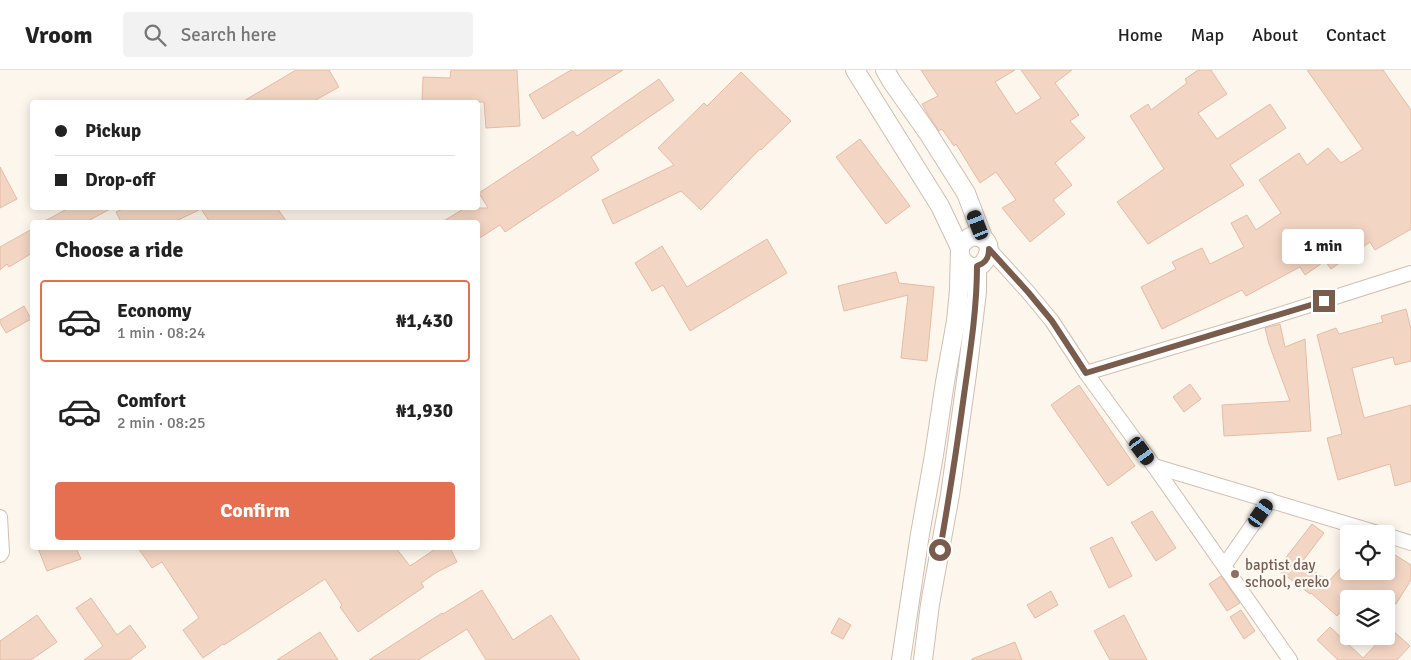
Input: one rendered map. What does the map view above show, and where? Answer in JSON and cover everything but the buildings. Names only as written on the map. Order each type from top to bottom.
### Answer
[{"type":"street","points":[[855,70],[940,206],[960,253],[968,265],[977,266],[985,263],[988,259],[987,245],[966,193],[885,70]]},
{"type":"street","points":[[901,660],[956,321],[960,253],[962,243],[970,237],[975,237],[987,245],[1052,321],[1086,373],[1154,466],[1290,660]]},
{"type":"street","points":[[923,660],[930,604],[950,496],[967,374],[977,292],[977,266]]},
{"type":"street","points":[[1086,373],[1411,273]]},
{"type":"street","points":[[1154,466],[1352,525]]},
{"type":"street","points":[[1224,566],[1270,500]]},
{"type":"street","points":[[0,517],[2,552],[0,555]]},
{"type":"street","points":[[1395,538],[1411,543]]},
{"type":"place","name":"baptist day school, ereko","points":[[1235,574]]},
{"type":"route","points":[[940,550],[950,496],[967,374],[977,292],[977,266],[985,263],[988,259],[989,249],[1052,321],[1086,373],[1324,301]]}]
